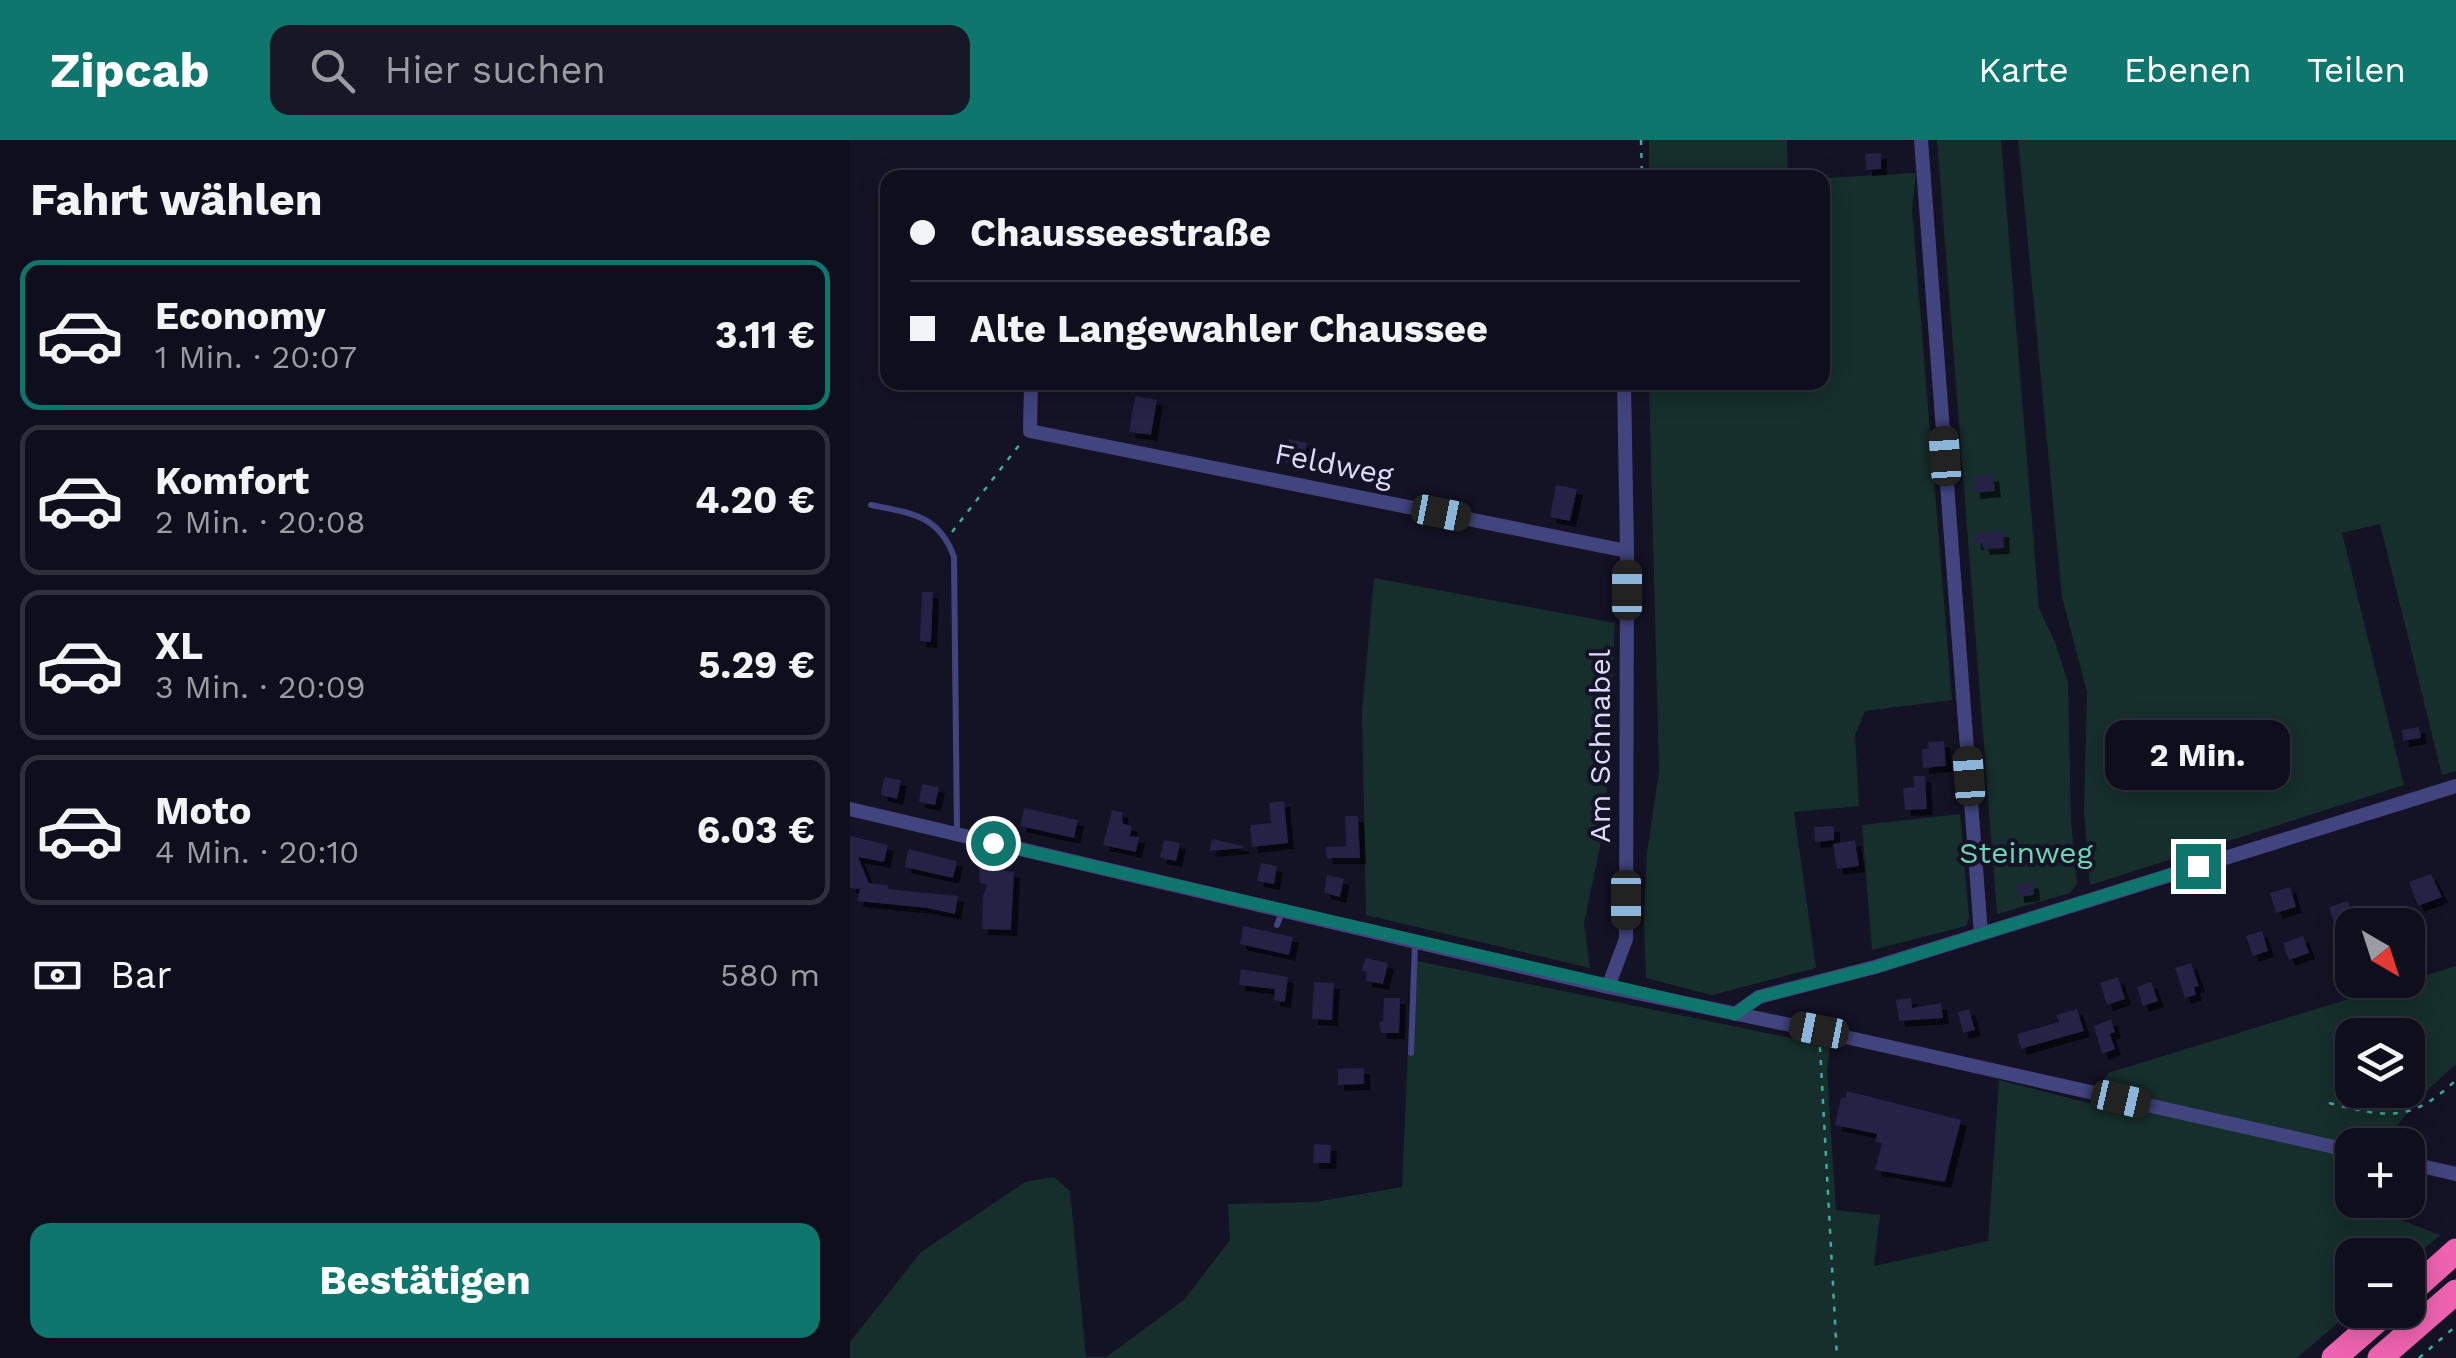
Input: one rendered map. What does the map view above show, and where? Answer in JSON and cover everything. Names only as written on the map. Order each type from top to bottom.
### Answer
[{"type":"highway","points":[[2425,1279],[2456,1251]]},
{"type":"highway","points":[[2380,1358],[2456,1292]]},
{"type":"highway","points":[[2334,1358],[2368,1328]]},
{"type":"street","points":[[1921,140],[1981,934]]},
{"type":"street","points":[[1030,390],[1030,430]]},
{"type":"street","name":"Am Schnabel","points":[[1608,987],[1626,938],[1624,390]]},
{"type":"street","name":"Feldweg","points":[[1030,430],[1627,550]]},
{"type":"street","points":[[1735,1014],[1759,997],[1876,967],[2456,786]]},
{"type":"street","points":[[850,810],[1280,918],[1415,942],[2335,1147]]},
{"type":"street","points":[[2425,1168],[2456,1174]]},
{"type":"lane","points":[[871,505],[918,514],[947,538],[954,558],[957,834]]},
{"type":"lane","points":[[1411,1053],[1415,942]]},
{"type":"path","points":[[1641,140],[1642,170]]},
{"type":"path","points":[[947,538],[1030,430]]},
{"type":"path","points":[[1819,1030],[1837,1358]]},
{"type":"path","points":[[2329,1104],[2394,1116],[2428,1102],[2456,1080]]},
{"type":"path","points":[[2418,1358],[2456,1326]]},
{"type":"green space","points":[[1649,140],[1787,140],[1788,170],[1649,170]]},
{"type":"green space","name":"Steinweg","points":[[1937,140],[2001,140],[2039,608],[2068,682],[2071,822],[2077,884],[2070,893],[1997,914]]},
{"type":"green space","points":[[2018,140],[2456,140],[2456,771],[2442,775],[2380,524],[2342,533],[2404,785],[2090,885],[2084,811],[2087,692],[2062,597]]},
{"type":"green space","points":[[1916,173],[1912,210],[1952,700],[1865,711],[1855,735],[1859,806],[1794,812],[1816,968],[1712,995],[1646,978],[1647,853],[1659,771],[1649,390],[1830,390],[1830,178]]},
{"type":"green space","points":[[1374,578],[1615,623],[1605,823],[1584,923],[1590,968],[1366,915],[1362,711]]},
{"type":"green space","points":[[1960,814],[1969,918],[1966,926],[1872,950],[1862,825]]},
{"type":"green space","points":[[1412,960],[1830,1046],[1827,1071],[1836,1210],[1880,1215],[1874,1266],[1988,1241],[1999,1080],[2089,1103],[2108,1073],[2352,998],[2425,998],[2425,976],[2456,966],[2456,1064],[2425,1092],[2425,1018],[2335,1018],[2335,1108],[2411,1108],[2395,1128],[2335,1128],[2335,1218],[2396,1218],[2440,1235],[2425,1248],[2425,1238],[2335,1238],[2335,1325],[2297,1358],[850,1358],[850,1342],[921,1252],[1025,1182],[1054,1177],[1070,1191],[1086,1357],[1106,1357],[1184,1300],[1230,1240],[1228,1204],[1315,1202],[1402,1187]]},
{"type":"building","points":[[1881,153],[1881,169],[1866,170],[1865,154]]},
{"type":"building","points":[[1135,396],[1157,400],[1151,435],[1129,432]]},
{"type":"building","points":[[1289,439],[1307,443],[1303,466],[1285,462]]},
{"type":"building","points":[[1993,475],[1995,491],[1974,493],[1973,477]]},
{"type":"building","points":[[1556,485],[1577,489],[1570,521],[1550,517]]},
{"type":"building","points":[[2003,531],[2004,548],[1984,549],[1982,543],[1975,544],[1975,533]]},
{"type":"building","points":[[922,592],[933,592],[931,642],[920,641]]},
{"type":"building","points":[[2419,727],[2421,738],[2403,741],[2402,730]]},
{"type":"building","points":[[1944,741],[1946,766],[1923,768],[1922,749],[1929,749],[1928,742]]},
{"type":"building","points":[[1913,776],[1925,776],[1927,809],[1905,810],[1903,788],[1914,787]]},
{"type":"building","points":[[884,777],[901,780],[897,799],[881,795]]},
{"type":"building","points":[[922,784],[939,787],[935,805],[919,802]]},
{"type":"building","points":[[1284,801],[1288,843],[1252,847],[1250,825],[1271,823],[1269,803]]},
{"type":"building","points":[[1024,808],[1078,820],[1074,838],[1020,826]]},
{"type":"building","points":[[1112,810],[1122,812],[1123,824],[1132,826],[1130,836],[1139,837],[1136,852],[1103,845]]},
{"type":"building","points":[[1345,816],[1358,816],[1360,858],[1327,858],[1326,847],[1346,846]]},
{"type":"building","points":[[1834,826],[1834,840],[1815,842],[1814,827]]},
{"type":"building","points":[[850,836],[888,845],[884,862],[858,857],[869,883],[888,885],[888,889],[958,896],[955,914],[857,901],[860,889],[850,888]]},
{"type":"building","points":[[1212,839],[1244,846],[1209,851]]},
{"type":"building","points":[[1164,840],[1180,843],[1176,861],[1160,858]]},
{"type":"building","points":[[1855,840],[1859,866],[1837,869],[1833,844]]},
{"type":"building","points":[[908,849],[957,861],[953,878],[905,867]]},
{"type":"building","points":[[1261,863],[1277,866],[1274,884],[1257,881]]},
{"type":"building","points":[[979,866],[1014,872],[1011,930],[982,929],[987,885],[980,883]]},
{"type":"building","points":[[2431,874],[2442,897],[2418,906],[2409,882]]},
{"type":"building","points":[[1327,875],[1344,879],[1340,897],[1324,893]]},
{"type":"building","points":[[2033,882],[2034,895],[2018,897],[2017,884]]},
{"type":"building","points":[[2290,887],[2296,907],[2276,913],[2270,893]]},
{"type":"building","points":[[2348,901],[2350,908],[2335,908],[2334,924],[2329,907]]},
{"type":"building","points":[[1243,926],[1293,937],[1289,955],[1240,944]]},
{"type":"building","points":[[2262,931],[2268,951],[2253,956],[2246,936]]},
{"type":"building","points":[[2303,936],[2309,953],[2289,960],[2283,943]]},
{"type":"building","points":[[1365,958],[1388,963],[1383,984],[1366,981],[1367,972],[1362,971]]},
{"type":"building","points":[[2191,963],[2199,986],[2194,987],[2196,995],[2185,998],[2175,968]]},
{"type":"building","points":[[1241,969],[1288,977],[1285,1002],[1274,1000],[1275,989],[1239,985]]},
{"type":"building","points":[[2118,977],[2125,999],[2107,1005],[2100,983]]},
{"type":"building","points":[[1314,982],[1334,983],[1332,1020],[1312,1019]]},
{"type":"building","points":[[2151,982],[2158,1001],[2143,1006],[2137,987]]},
{"type":"building","points":[[1384,998],[1400,998],[1399,1033],[1381,1033]]},
{"type":"building","points":[[1911,998],[1912,1008],[1941,1003],[1943,1018],[1899,1021],[1896,1000]]},
{"type":"building","points":[[1969,1009],[1975,1030],[1963,1033],[1958,1012]]},
{"type":"building","points":[[2077,1009],[2084,1031],[2021,1049],[2017,1034],[2059,1022],[2056,1015]]},
{"type":"building","points":[[2111,1019],[2115,1049],[2102,1054],[2094,1026]]},
{"type":"building","points":[[1364,1068],[1364,1084],[1338,1085],[1338,1069]]},
{"type":"building","points":[[1847,1091],[1961,1120],[1945,1182],[1875,1170],[1882,1143],[1875,1142],[1877,1134],[1835,1125],[1841,1097],[1846,1098]]},
{"type":"building","points":[[1314,1144],[1331,1145],[1330,1163],[1313,1163]]},
{"type":"route","points":[[993,843],[1735,1014],[1759,997],[1876,967],[2198,866]]}]
